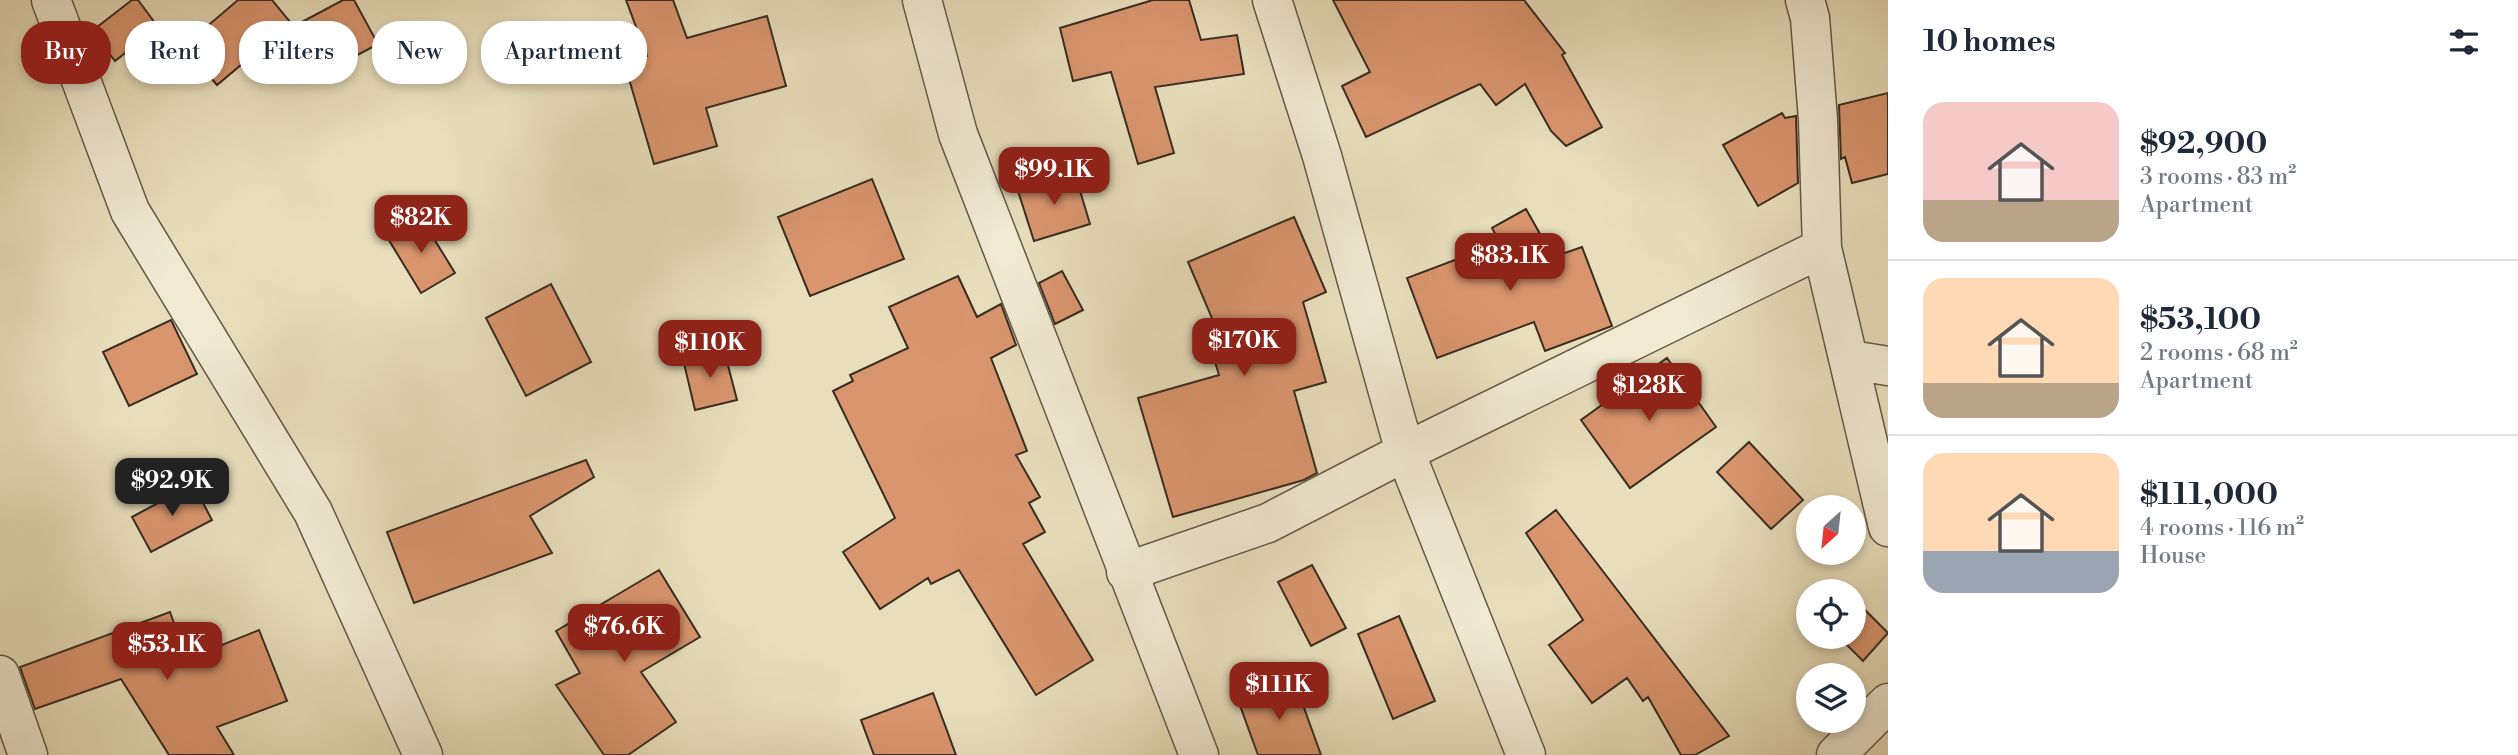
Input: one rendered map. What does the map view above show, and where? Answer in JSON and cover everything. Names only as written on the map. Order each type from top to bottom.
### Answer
[{"type":"street","points":[[51,0],[130,211],[313,512],[423,755]]},
{"type":"street","points":[[922,0],[958,134],[1199,755]]},
{"type":"street","points":[[1272,0],[1322,156],[1405,452],[1526,755]]},
{"type":"street","points":[[1805,0],[1810,18],[1818,120],[1822,248],[1851,360],[1888,527]]},
{"type":"street","points":[[1126,572],[1268,523],[1405,452],[1822,248]]},
{"type":"street","points":[[1851,360],[1888,366]]},
{"type":"street","points":[[0,675],[28,755]]},
{"type":"street","points":[[1836,755],[1888,703]]},
{"type":"building","points":[[132,0],[138,0],[154,21],[125,21],[125,53],[115,61],[111,56],[111,21],[105,21]]},
{"type":"building","points":[[238,0],[272,0],[289,21],[239,21],[239,67],[225,78],[225,21],[213,21]]},
{"type":"building","points":[[343,0],[354,0],[372,33],[372,47],[358,55],[358,21],[304,21]]},
{"type":"building","points":[[626,0],[673,0],[687,38],[767,16],[786,86],[706,108],[717,146],[654,164],[630,84],[647,84],[647,21],[634,21]]},
{"type":"building","points":[[1153,0],[1189,0],[1201,40],[1237,35],[1244,74],[1155,87],[1174,153],[1138,164],[1111,72],[1073,81],[1060,28]]},
{"type":"building","points":[[1333,0],[1524,0],[1565,53],[1562,55],[1602,127],[1566,146],[1551,131],[1525,84],[1496,105],[1480,84],[1366,137],[1342,86],[1370,72]]},
{"type":"building","points":[[1888,93],[1888,174],[1852,183],[1845,157],[1841,159],[1839,105]]},
{"type":"building","points":[[1782,113],[1785,118],[1796,116],[1798,183],[1758,206],[1723,145]]},
{"type":"building","points":[[1075,174],[1090,224],[1034,241],[1018,191]]},
{"type":"building","points":[[872,179],[904,259],[810,296],[778,217]]},
{"type":"building","points":[[1526,209],[1553,257],[1582,247],[1612,326],[1545,351],[1534,322],[1437,358],[1407,278],[1500,243],[1492,228]]},
{"type":"building","points":[[420,216],[455,273],[421,293],[387,237]]},
{"type":"building","points":[[1294,217],[1326,292],[1303,302],[1326,382],[1294,391],[1317,473],[1304,480],[1173,517],[1138,398],[1219,375],[1215,362],[1229,358],[1188,262]]},
{"type":"building","points":[[1062,271],[1083,310],[1055,324],[1039,283]]},
{"type":"building","points":[[958,276],[977,317],[1001,304],[1016,345],[991,358],[1027,451],[1016,455],[1040,497],[1029,503],[1045,532],[1023,544],[1093,660],[1036,695],[959,570],[931,584],[928,578],[880,609],[843,552],[895,518],[833,391],[853,381],[850,375],[908,348],[889,307]]},
{"type":"building","points":[[551,284],[591,362],[526,396],[486,318]]},
{"type":"building","points":[[171,320],[197,374],[129,406],[103,352]]},
{"type":"building","points":[[724,350],[737,400],[695,410],[683,359]]},
{"type":"building","points":[[1667,358],[1716,427],[1630,488],[1581,420]]},
{"type":"building","points":[[1749,442],[1798,495],[1796,495],[1796,506],[1771,529],[1717,472]]},
{"type":"building","points":[[586,460],[594,477],[530,516],[552,553],[414,603],[387,532]]},
{"type":"building","points":[[193,484],[212,520],[151,552],[132,517]]},
{"type":"building","points":[[1556,510],[1729,736],[1695,755],[1681,755],[1648,697],[1643,701],[1627,678],[1592,703],[1549,645],[1583,620],[1526,533]]},
{"type":"building","points":[[1312,565],[1346,628],[1311,646],[1278,582]]},
{"type":"building","points":[[659,570],[700,637],[641,672],[676,722],[628,755],[604,755],[556,685],[580,673],[556,631]]},
{"type":"building","points":[[1866,611],[1888,633],[1863,661],[1851,649],[1866,649]]},
{"type":"building","points":[[170,612],[187,659],[259,630],[287,701],[217,727],[234,755],[169,755],[121,679],[35,709],[20,667]]},
{"type":"building","points":[[1399,616],[1435,701],[1393,719],[1358,634]]},
{"type":"building","points":[[1294,680],[1321,755],[1258,755],[1238,700]]},
{"type":"building","points":[[933,693],[956,755],[874,755],[861,720]]}]
